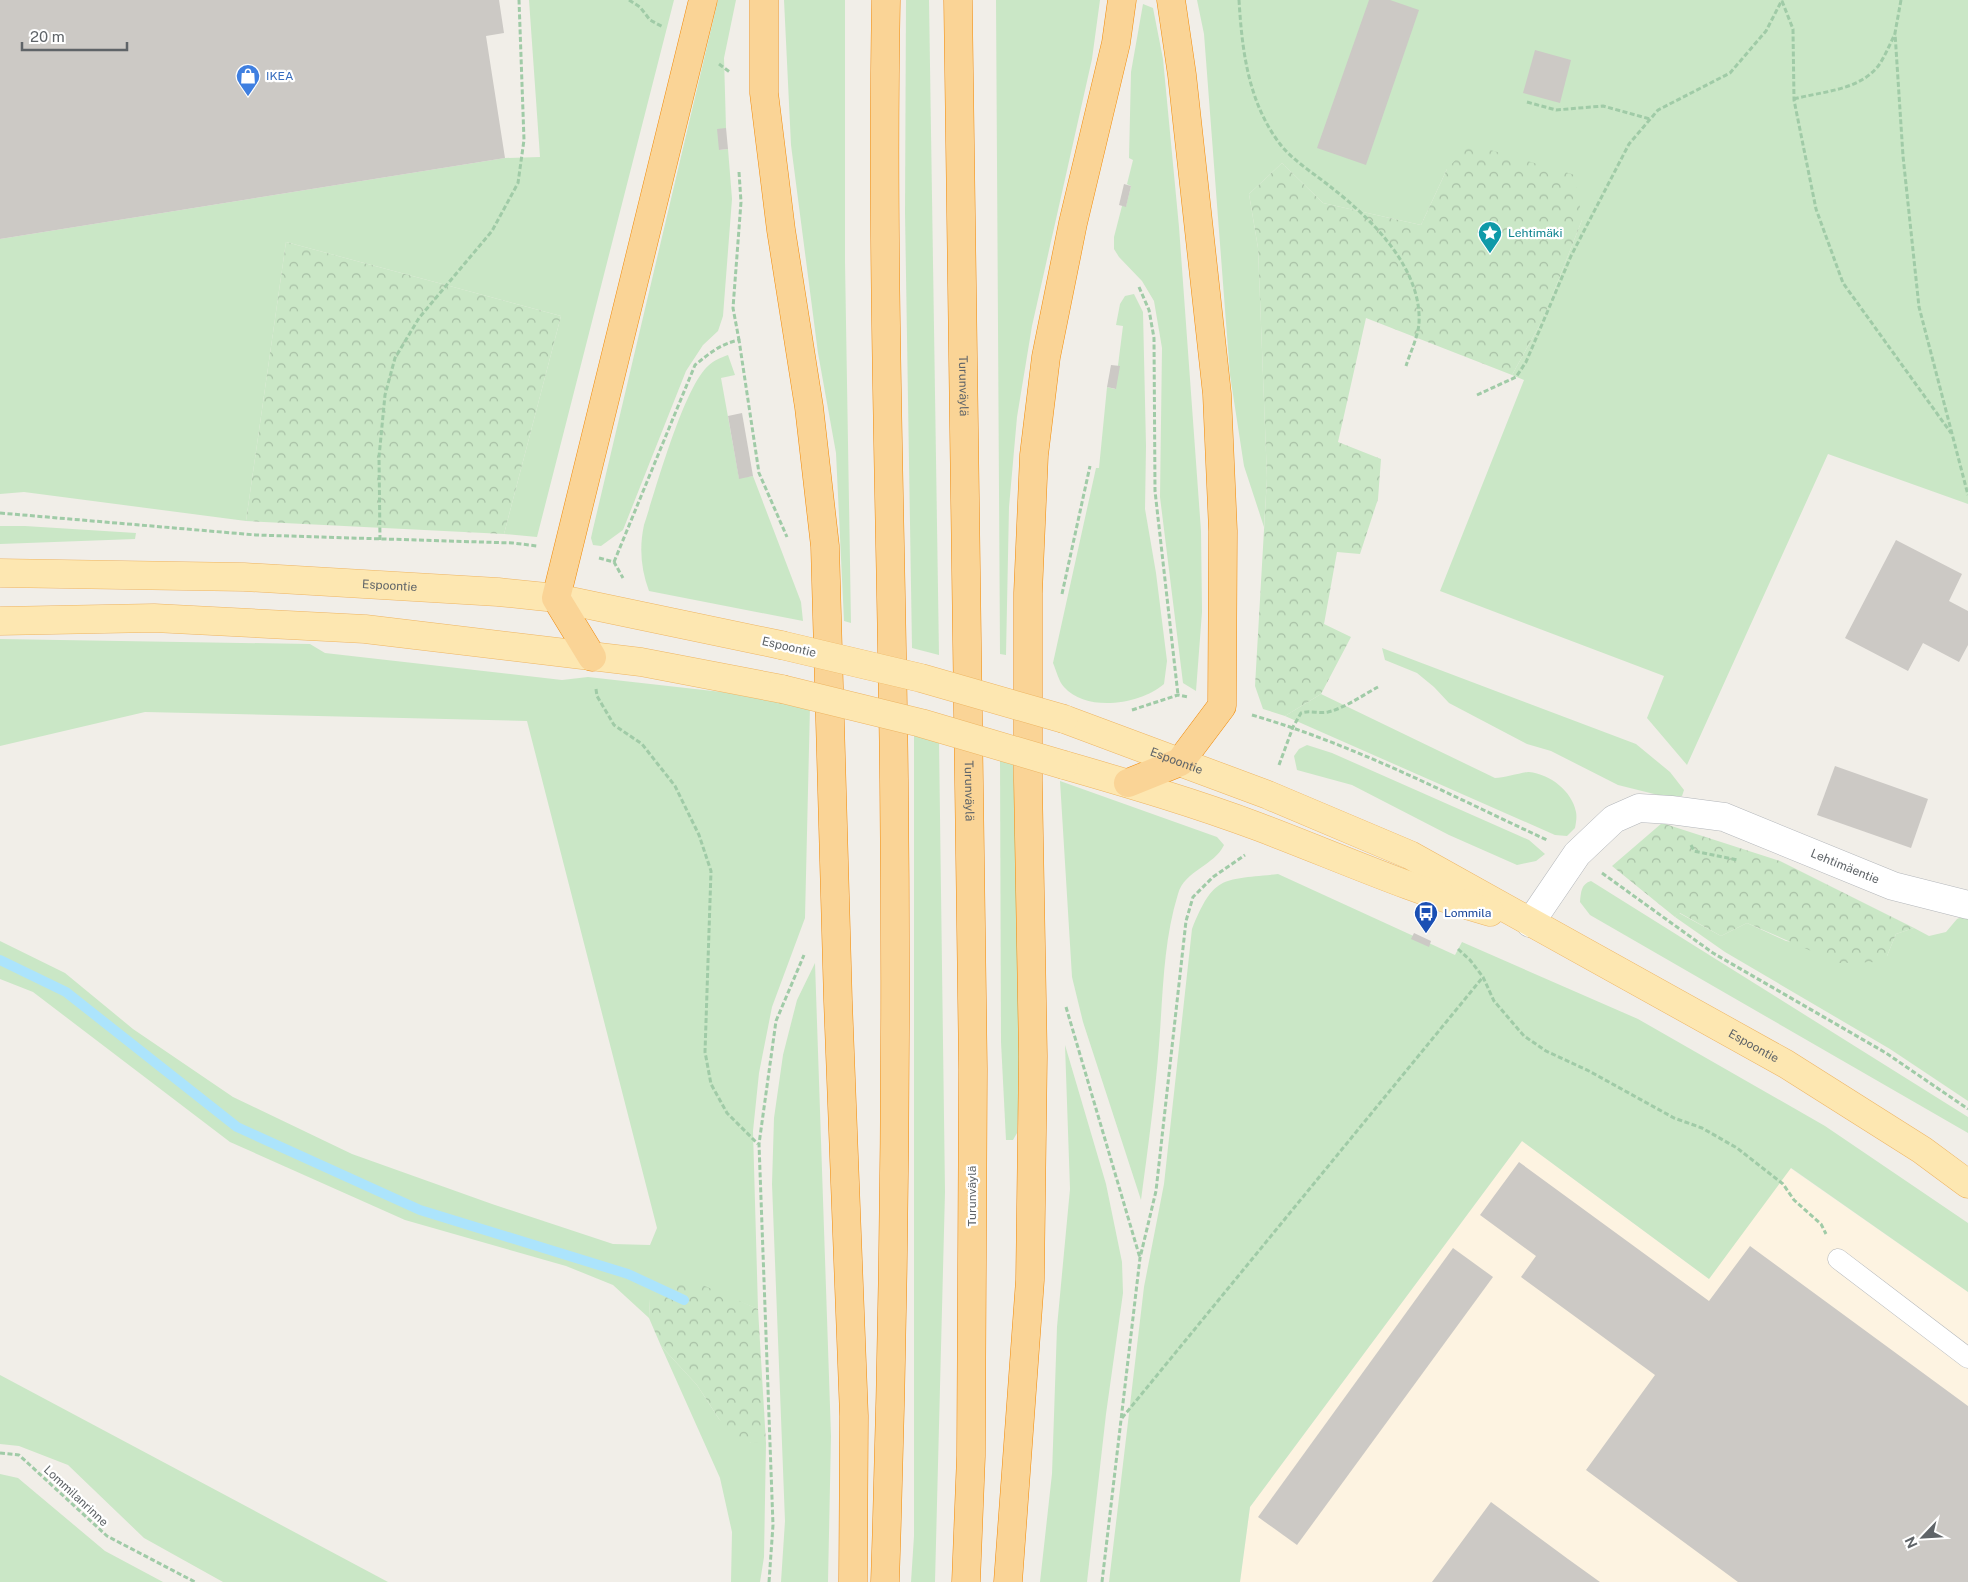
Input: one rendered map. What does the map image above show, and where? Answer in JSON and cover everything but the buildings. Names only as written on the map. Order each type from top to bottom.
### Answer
[{"type":"highway","points":[[592,657],[556,598],[566,550],[703,0]]},
{"type":"highway","points":[[764,0],[764,93],[781,230],[809,407],[825,546],[838,1001],[854,1416],[853,1582]]},
{"type":"highway","points":[[885,1582],[893,1186],[894,785],[887,269],[886,0]]},
{"type":"highway","name":"Turunväylä","points":[[958,0],[973,1069],[970,1456],[966,1582]]},
{"type":"highway","points":[[1008,1582],[1030,1280],[1033,1056],[1028,781],[1028,593],[1034,455],[1046,357],[1073,223],[1116,43],[1122,0]]},
{"type":"highway","points":[[1128,784],[1180,762],[1222,706],[1223,531],[1217,394],[1182,76],[1171,0]]},
{"type":"main road","name":"Espoontie","points":[[0,572],[244,577],[498,592],[556,598],[781,645],[921,678],[1064,719],[1268,795],[1410,855],[1786,1064],[1922,1150],[1968,1184]]},
{"type":"main road","name":"Espoontie","points":[[0,621],[154,618],[365,629],[641,662],[782,689],[921,723],[1128,784],[1256,826],[1441,898],[1530,923]]},
{"type":"street","name":"Lehtimäentie","points":[[1530,923],[1577,854],[1614,819],[1639,808],[1724,817],[1893,886],[1968,904]]},
{"type":"lane","points":[[1838,1259],[1968,1358]]},
{"type":"path","points":[[380,540],[379,457],[385,395],[395,358],[419,318],[492,231],[518,182],[524,140],[519,0]]},
{"type":"path","points":[[629,0],[640,7],[650,20],[665,27]]},
{"type":"path","points":[[1239,0],[1242,44],[1256,103],[1280,144],[1348,200],[1400,255],[1418,298],[1419,324],[1406,366]]},
{"type":"path","points":[[1782,0],[1793,29],[1794,100],[1816,209],[1843,284],[1953,436]]},
{"type":"path","points":[[1477,395],[1516,377],[1526,362],[1571,256],[1628,144],[1658,110],[1730,73],[1766,31],[1782,0]]},
{"type":"path","points":[[1901,0],[1895,33],[1904,156],[1919,307],[1968,495]]},
{"type":"path","points":[[1794,100],[1842,89],[1865,78],[1878,65],[1895,33]]},
{"type":"path","points":[[730,65],[732,83]]},
{"type":"path","points":[[1527,102],[1556,110],[1603,106],[1650,119]]},
{"type":"path","points":[[738,162],[741,202],[733,308],[758,473],[787,537]]},
{"type":"path","points":[[1139,287],[1149,310],[1154,338],[1155,491],[1178,695]]},
{"type":"path","points":[[614,562],[695,365],[714,349],[739,340]]},
{"type":"path","points":[[1061,600],[1090,466]]},
{"type":"path","points":[[0,513],[256,535],[514,543],[566,550],[614,562],[625,583]]},
{"type":"path","points":[[592,657],[597,696],[614,725],[642,744],[675,786],[700,836],[711,871],[706,1052],[711,1084],[727,1113],[759,1144]]},
{"type":"path","points":[[1293,727],[1301,713],[1308,710],[1322,712],[1334,710],[1378,687]]},
{"type":"path","points":[[1123,713],[1178,695],[1293,727],[1364,754],[1577,854],[1713,952],[1886,1053],[1968,1109]]},
{"type":"path","points":[[1102,1582],[1140,1258],[1156,1191],[1186,921],[1193,897],[1213,877],[1244,858]]},
{"type":"path","points":[[769,1582],[773,1525],[759,1144],[776,1021],[806,948]]},
{"type":"path","points":[[1458,949],[1470,960],[1482,977],[1494,1001],[1524,1036],[1546,1050],[1589,1071],[1674,1118],[1702,1128],[1737,1148],[1783,1184],[1794,1200],[1820,1224],[1838,1259]]},
{"type":"path","points":[[1121,1420],[1482,977]]},
{"type":"path","points":[[1064,1000],[1140,1258]]},
{"type":"path","name":"Lommilanrinne","points":[[0,1452],[19,1455],[107,1536],[195,1582]]},
{"type":"shaded area","points":[[1522,1141],[1709,1279],[1790,1168],[1968,1292],[1968,1582],[1240,1582],[1250,1507]]},
{"type":"green space","points":[[529,0],[674,0],[537,537],[504,534],[561,316],[286,242],[246,521],[24,492],[0,494],[0,239],[505,158],[540,157]]},
{"type":"green space","points":[[718,0],[736,0],[724,58],[726,128],[719,150],[728,149],[732,199],[723,316],[718,331],[703,345],[686,371],[623,530],[601,546],[593,545],[591,538],[593,529]]},
{"type":"green space","points":[[784,0],[845,0],[845,262],[851,623],[844,621],[836,453],[818,353],[791,145]]},
{"type":"green space","points":[[906,0],[929,0],[939,655],[912,648],[905,213]]},
{"type":"green space","points":[[996,0],[1100,0],[1092,59],[1032,326],[1017,417],[1009,507],[1006,655],[1000,654]]},
{"type":"green space","points":[[1197,0],[1968,0],[1968,504],[1828,454],[1687,765],[1647,718],[1664,676],[1440,591],[1524,380],[1512,375],[1543,319],[1582,220],[1447,169],[1421,225],[1323,203],[1282,163],[1249,194],[1258,248],[1267,478],[1264,527],[1244,466],[1230,375],[1204,34]]},
{"type":"green space","points":[[1143,4],[1153,8],[1163,59],[1179,227],[1201,531],[1202,612],[1196,691],[1183,683],[1160,497],[1162,348],[1154,301],[1142,281],[1119,257],[1114,249],[1114,237],[1122,206],[1126,206],[1131,186],[1127,184],[1133,160],[1129,158],[1131,72]]},
{"type":"green space","points":[[1470,144],[1575,175],[1582,220],[1543,319],[1512,375],[1366,318],[1338,442],[1381,459],[1378,499],[1360,554],[1337,552],[1324,624],[1351,637],[1321,694],[1285,716],[1263,709],[1255,686],[1267,478],[1258,248],[1249,194],[1282,163],[1323,203],[1421,225],[1447,169]]},
{"type":"green space","points":[[286,242],[561,316],[504,534],[246,521]]},
{"type":"green space","points":[[1134,294],[1143,312],[1146,446],[1145,509],[1156,573],[1167,661],[1164,684],[1154,691],[1128,701],[1100,703],[1074,695],[1064,687],[1053,663],[1096,468],[1099,468],[1107,387],[1115,389],[1123,326],[1116,325],[1120,304],[1125,296]]},
{"type":"green space","points":[[728,355],[735,375],[721,378],[739,478],[753,476],[801,602],[803,621],[649,591],[646,583],[642,558],[642,534],[671,441],[689,395],[699,378],[710,364]]},
{"type":"green space","points":[[0,526],[136,533],[135,539],[0,544]]},
{"type":"green space","points":[[0,639],[310,644],[325,653],[562,680],[588,677],[783,699],[810,706],[805,918],[772,1007],[759,1073],[753,1131],[758,1309],[728,1297],[650,1299],[649,1318],[613,1285],[566,1266],[405,1220],[230,1142],[33,992],[0,979],[0,941],[65,973],[133,1029],[233,1097],[352,1154],[492,1204],[613,1244],[650,1245],[657,1228],[527,721],[145,712],[0,746]]},
{"type":"green space","points":[[1382,648],[1636,744],[1670,772],[1684,790],[1682,796],[1666,797],[1618,785],[1551,751],[1527,744],[1449,703],[1417,673],[1385,660]]},
{"type":"green space","points":[[1321,694],[1495,778],[1529,772],[1545,776],[1559,785],[1570,797],[1576,812],[1575,828],[1567,836],[1555,835],[1285,716]]},
{"type":"green space","points":[[914,735],[939,741],[945,1192],[935,1582],[911,1582],[914,1536]]},
{"type":"green space","points":[[1307,745],[1332,753],[1529,840],[1545,854],[1536,861],[1517,865],[1449,835],[1352,785],[1297,770],[1294,756],[1299,749]]},
{"type":"green space","points":[[1000,758],[1013,762],[1021,1046],[1017,1133],[1013,1140],[1006,1140],[1001,1042]]},
{"type":"green space","points":[[1060,781],[1217,837],[1224,845],[1214,858],[1187,879],[1178,894],[1173,912],[1166,950],[1159,1045],[1141,1200],[1083,1022],[1072,977]]},
{"type":"green space","points":[[1662,823],[1780,861],[1914,928],[1896,934],[1887,956],[1878,962],[1839,963],[1747,923],[1721,936],[1680,913],[1675,917],[1612,866]]},
{"type":"green space","points":[[1278,874],[1455,955],[1462,942],[1638,1019],[1825,1126],[1968,1223],[1968,1292],[1791,1168],[1709,1279],[1522,1141],[1250,1507],[1240,1582],[1109,1582],[1144,1287],[1164,1184],[1192,929],[1207,898],[1214,889],[1223,883],[1244,877]]},
{"type":"green space","points":[[1591,881],[1968,1117],[1968,1133],[1590,915],[1580,902],[1583,886]]},
{"type":"green space","points":[[1679,913],[1721,936],[1747,923],[1786,941],[1887,956],[1896,934],[1914,928],[1929,936],[1946,932],[1957,919],[1968,914],[1968,1101],[1890,1049],[1725,952],[1675,917]]},
{"type":"green space","points":[[815,963],[831,1436],[828,1582],[781,1582],[785,1521],[772,1184],[774,1118],[783,1055],[797,1000]]},
{"type":"green space","points":[[1065,1045],[1106,1184],[1122,1262],[1123,1293],[1106,1414],[1087,1582],[1040,1582],[1052,1474],[1057,1327],[1070,1189]]},
{"type":"green space","points":[[673,1283],[698,1283],[758,1309],[766,1443],[751,1443],[734,1436],[719,1419],[697,1385],[661,1346],[649,1318],[650,1299]]},
{"type":"green space","points":[[661,1346],[697,1385],[719,1419],[751,1443],[766,1443],[764,1557],[760,1582],[731,1582],[732,1532],[720,1478]]},
{"type":"green space","points":[[0,1375],[388,1582],[223,1582],[144,1538],[68,1465],[19,1446],[0,1444]]},
{"type":"green space","points":[[0,1474],[18,1478],[105,1551],[163,1582],[0,1582]]},
{"type":"waterway","points":[[0,960],[66,992],[237,1127],[420,1210],[628,1274],[684,1300]]},
{"type":"place","name":"IKEA","points":[[248,97]]},
{"type":"place","name":"Lehtimäki","points":[[1490,254]]},
{"type":"place","name":"Lommila","points":[[1426,934]]}]
